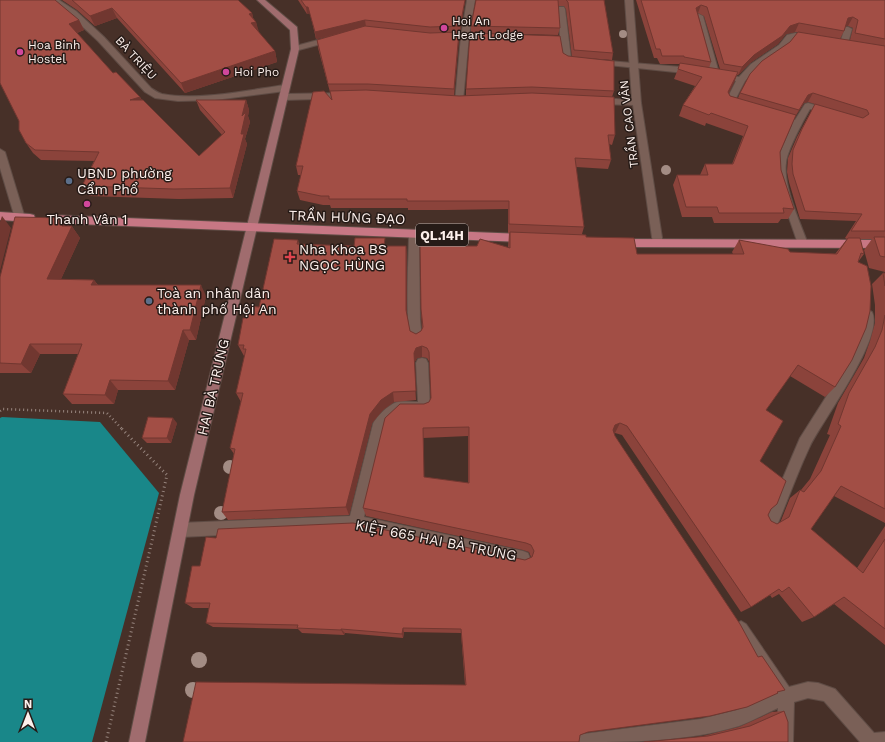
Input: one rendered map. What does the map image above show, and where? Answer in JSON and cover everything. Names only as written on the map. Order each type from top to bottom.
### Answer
[{"type":"main road","name":"TRẦN HƯNG ĐẠO","points":[[0,216],[19,221],[532,239]]},
{"type":"main road","points":[[610,242],[658,244],[885,244]]},
{"type":"street","name":"BÀ TRIỆU","points":[[54,0],[73,12],[101,39],[148,90],[158,96],[178,98],[215,97],[284,92],[361,96]]},
{"type":"street","name":"HAI BÀ TRƯNG","points":[[137,742],[192,476],[250,228],[295,49],[294,29],[261,0]]},
{"type":"street","points":[[460,101],[465,37],[471,0]]},
{"type":"street","name":"TRẦN CAO VÂN","points":[[629,0],[637,103],[658,244]]},
{"type":"street","points":[[561,9],[567,60],[635,65],[708,73],[741,80]]},
{"type":"street","points":[[698,16],[708,73]]},
{"type":"street","points":[[844,43],[848,29]]},
{"type":"street","points":[[744,108],[729,103],[741,80],[754,66],[782,47],[790,37],[794,35],[823,39]]},
{"type":"street","points":[[295,49],[341,36]]},
{"type":"street","points":[[534,39],[564,40]]},
{"type":"street","points":[[591,101],[637,103]]},
{"type":"street","points":[[803,244],[781,180],[781,162],[797,124],[808,106],[837,115]]},
{"type":"street","points":[[767,115],[797,124]]},
{"type":"street","points":[[0,152],[19,221]]},
{"type":"street","points":[[414,234],[414,320],[416,338]]},
{"type":"street","points":[[855,243],[858,258]]},
{"type":"street","points":[[767,523],[773,518],[805,442],[850,370],[865,335],[868,315],[867,301]]},
{"type":"street","points":[[356,522],[379,424],[398,407],[424,407],[422,363]]},
{"type":"street","name":"KIỆT 665 HAI BÀ TRƯNG","points":[[180,530],[356,522],[523,558]]},
{"type":"street","points":[[734,617],[786,696],[785,742]]},
{"type":"street","points":[[583,742],[701,727],[738,718],[786,696],[808,690],[818,691],[829,695],[869,740],[876,742],[885,740]]},
{"type":"path","points":[[1,409],[107,413],[167,475],[106,742]]},
{"type":"water","points":[[0,418],[100,422],[159,493],[92,742],[0,742]]},
{"type":"building","points":[[0,0],[55,0],[79,20],[69,24],[113,73],[116,72],[140,97],[130,100],[143,100],[199,156],[225,132],[196,100],[246,100],[242,116],[246,112],[241,134],[244,134],[230,188],[174,189],[82,186],[99,152],[35,150],[26,143],[19,130],[19,121],[0,83]]},
{"type":"building","points":[[72,0],[238,0],[252,13],[249,14],[256,22],[251,23],[275,51],[181,83],[112,8],[90,16]]},
{"type":"building","points":[[301,0],[465,0],[460,26],[430,27],[365,20],[315,32],[308,7],[306,7]]},
{"type":"building","points":[[476,0],[558,0],[560,28],[471,26]]},
{"type":"building","points":[[566,0],[604,0],[613,53],[574,50],[568,2]]},
{"type":"building","points":[[641,0],[885,0],[885,39],[855,33],[858,20],[853,17],[848,18],[844,31],[799,23],[790,26],[782,36],[754,55],[742,67],[724,64],[707,7],[701,5],[696,8],[711,62],[684,56],[662,56],[660,49],[656,49]]},
{"type":"building","points":[[365,26],[430,33],[459,32],[454,89],[368,84],[328,84],[317,40]]},
{"type":"building","points":[[798,32],[885,46],[885,231],[851,231],[862,214],[805,211],[793,174],[793,150],[815,104],[863,118],[869,114],[867,110],[813,93],[808,95],[799,110],[740,93],[750,74],[762,61],[790,42]]},
{"type":"building","points":[[470,33],[560,36],[563,53],[568,56],[614,61],[614,91],[532,87],[466,89]]},
{"type":"building","points":[[680,63],[738,72],[728,92],[730,96],[796,115],[780,152],[781,170],[794,209],[783,208],[784,213],[719,213],[717,207],[686,207],[677,175],[708,175],[705,164],[733,164],[748,126],[711,113],[709,115],[683,105],[702,77],[678,69]]},
{"type":"building","points":[[366,90],[459,96],[532,93],[614,97],[615,135],[608,135],[611,160],[575,158],[584,227],[509,224],[509,201],[329,199],[329,196],[321,196],[297,191],[303,166],[296,166],[313,92],[324,91],[332,100],[330,91]]},
{"type":"building","points":[[15,217],[66,218],[62,226],[72,226],[47,279],[94,280],[91,285],[201,285],[190,330],[183,330],[168,381],[110,380],[105,395],[63,394],[82,344],[30,344],[21,364],[0,363],[0,277]]},
{"type":"building","points":[[510,232],[586,235],[586,237],[634,238],[637,254],[744,254],[739,240],[788,249],[790,252],[837,254],[848,238],[860,238],[864,254],[861,253],[858,262],[867,266],[871,286],[870,311],[866,328],[852,360],[835,387],[798,365],[766,410],[783,421],[760,461],[786,481],[777,504],[771,509],[768,515],[771,521],[777,524],[789,517],[800,490],[804,492],[821,471],[841,426],[838,424],[849,393],[875,347],[882,330],[885,315],[885,509],[841,486],[811,529],[863,573],[885,539],[885,629],[844,597],[814,617],[789,587],[782,592],[779,589],[751,607],[627,426],[620,423],[615,425],[613,430],[615,436],[740,624],[758,657],[762,656],[785,690],[777,692],[778,693],[747,707],[710,716],[588,732],[580,735],[579,742],[183,742],[196,682],[466,685],[461,629],[403,628],[402,634],[341,629],[297,628],[298,625],[206,623],[210,603],[185,603],[192,566],[200,566],[206,537],[216,538],[218,529],[353,523],[525,560],[532,557],[534,551],[531,545],[526,543],[363,508],[385,418],[400,404],[424,404],[429,402],[431,398],[429,352],[427,348],[422,346],[416,348],[414,353],[416,391],[393,392],[381,400],[370,414],[346,507],[222,512],[235,449],[230,448],[243,393],[236,393],[246,349],[243,349],[244,345],[238,345],[243,318],[245,318],[248,306],[259,307],[274,239],[298,240],[297,244],[354,246],[355,238],[385,238],[384,246],[406,246],[406,310],[410,331],[416,334],[421,331],[423,327],[421,309],[420,246],[477,246],[480,239],[510,248]],"holes":[[[469,427],[469,483],[424,477],[423,428]]]},
{"type":"building","points":[[874,237],[885,237],[885,257],[880,256]]},
{"type":"building","points":[[883,273],[885,273],[885,286]]},
{"type":"building","points":[[148,417],[173,418],[167,438],[142,438]]},
{"type":"building","points":[[784,711],[788,722],[788,742],[644,742],[708,736],[750,726]]},
{"type":"place","name":"Hoi An Heart Lodge","points":[[444,28]]},
{"type":"place","name":"Hoa Binh Hostel","points":[[20,52]]},
{"type":"place","name":"Hoi Pho","points":[[226,72]]},
{"type":"place","name":"UBND phường Cẩm Phổ","points":[[69,181]]},
{"type":"place","name":"Thanh Vân 1","points":[[87,204]]},
{"type":"place","name":"Nha Khoa BS NGỌC HÙNG","points":[[290,257]]},
{"type":"place","name":"Toà an nhân dân thành phố Hội An","points":[[149,301]]}]
